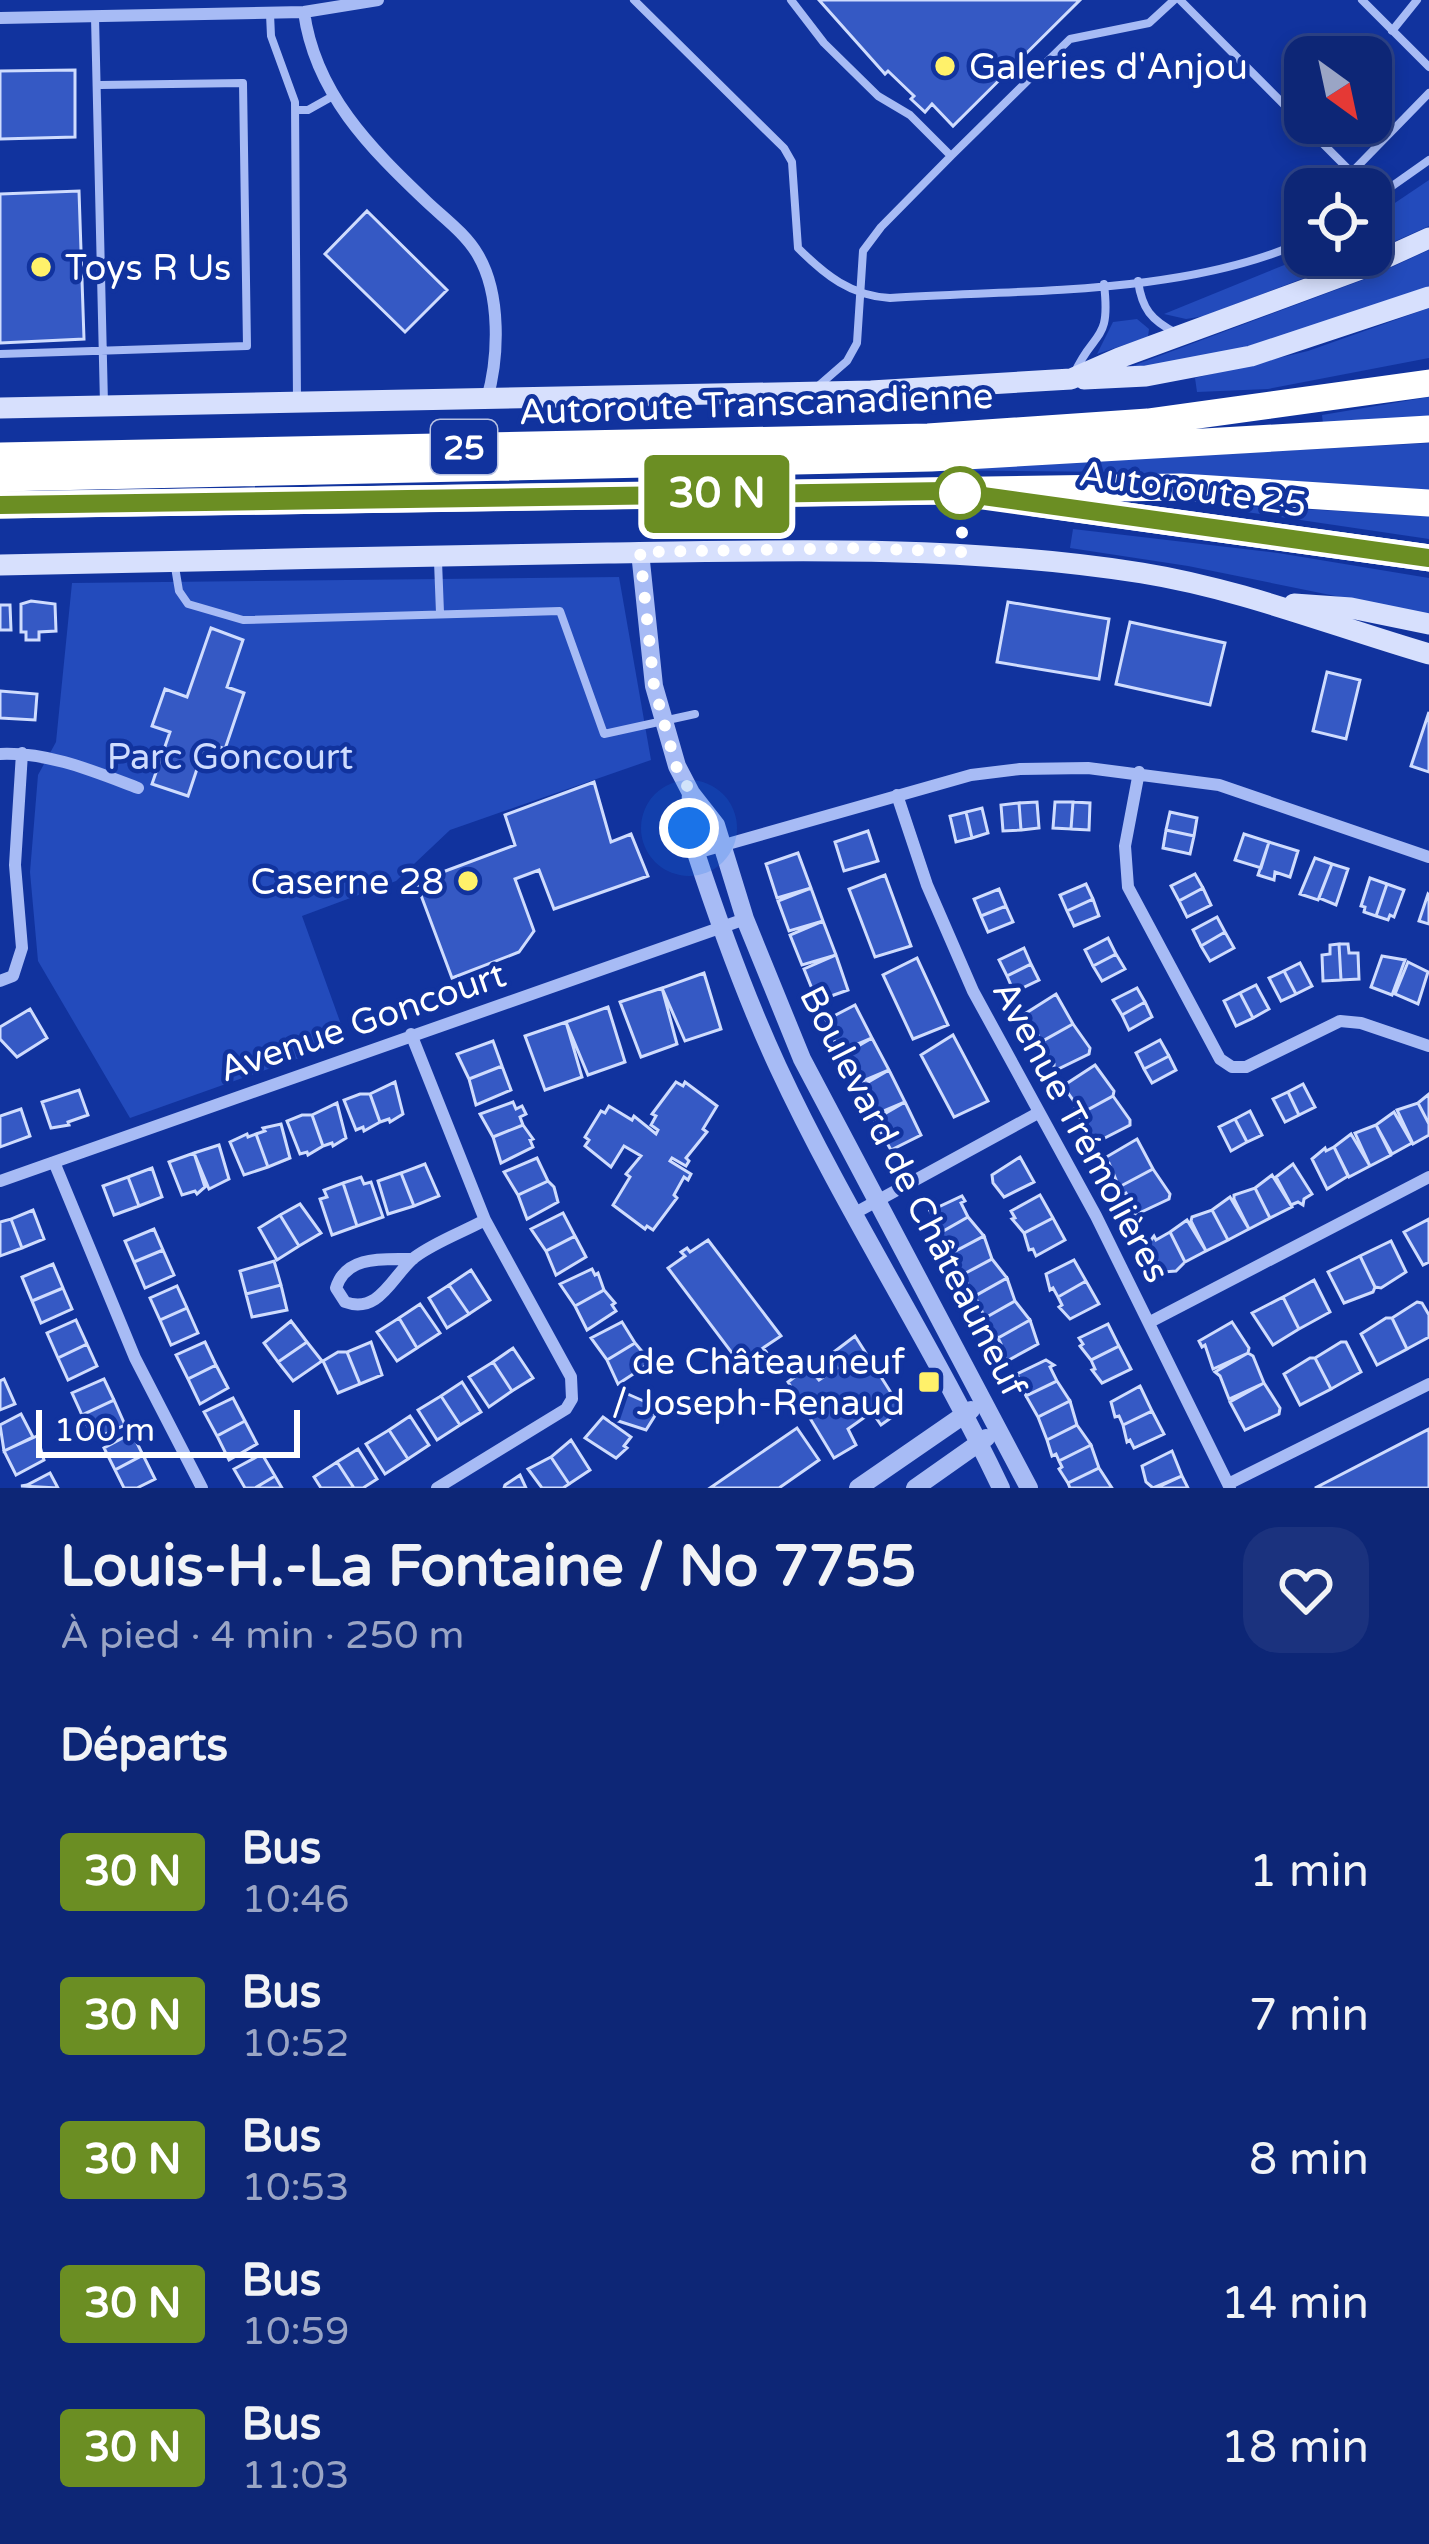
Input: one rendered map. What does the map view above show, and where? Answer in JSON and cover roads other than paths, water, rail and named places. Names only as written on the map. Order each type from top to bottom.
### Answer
[{"type":"highway","points":[[1368,391],[1429,373]]},
{"type":"highway","name":"25","points":[[1368,391],[1429,382]]},
{"type":"highway","name":"Autoroute Transcanadienne","points":[[0,456],[950,436],[1182,418],[1368,391]]},
{"type":"highway","points":[[0,478],[931,458],[1429,429]]},
{"type":"highway","points":[[947,491],[1181,487],[1429,503]]},
{"type":"highway","name":"25","points":[[0,505],[947,491]]},
{"type":"highway","name":"Autoroute 25","points":[[947,491],[1429,558]]},
{"type":"main road","points":[[1072,379],[1361,269],[1429,238]]},
{"type":"main road","points":[[0,408],[811,392],[1146,376],[1251,356],[1429,297]]},
{"type":"main road","points":[[0,565],[860,548],[976,553],[1147,574],[1275,603],[1344,630],[1429,654]]},
{"type":"main road","points":[[1275,603],[1352,608],[1429,624]]},
{"type":"street","points":[[0,18],[280,9],[304,13],[378,0]]},
{"type":"street","points":[[304,13],[316,63],[333,96],[367,143],[480,257],[490,288],[494,330],[494,371],[487,399]]},
{"type":"street","name":"Boulevard de Châteauneuf","points":[[640,552],[648,645],[662,721],[691,793],[709,812],[724,846],[745,920],[802,1059],[1029,1488]]},
{"type":"street","points":[[0,981],[13,976],[22,948],[15,865],[22,753]]},
{"type":"street","points":[[0,754],[68,762],[138,788]]},
{"type":"street","points":[[696,853],[971,775],[1020,769],[1139,772],[1219,785],[1429,856]]},
{"type":"street","points":[[1139,772],[1125,845],[1129,886],[1220,1059],[1232,1067],[1246,1066],[1340,1021],[1429,1046]]},
{"type":"street","name":"Boulevard de Châteauneuf","points":[[691,793],[689,828],[696,853],[780,1070],[1001,1488]]},
{"type":"street","name":"Avenue Trémolières","points":[[897,795],[952,949],[1150,1322],[1229,1486]]},
{"type":"street","name":"Avenue Goncourt","points":[[0,1181],[745,920]]},
{"type":"street","points":[[411,1034],[485,1220],[571,1377],[572,1399],[566,1408],[436,1488]]},
{"type":"street","points":[[856,1213],[1038,1113]]},
{"type":"street","points":[[54,1162],[135,1358],[202,1488]]},
{"type":"street","points":[[1150,1322],[1429,1177]]},
{"type":"street","points":[[413,1258],[377,1258],[352,1265],[340,1275],[336,1288],[345,1302],[366,1304],[391,1287],[413,1258],[485,1220]]},
{"type":"street","points":[[1229,1486],[1429,1384]]},
{"type":"street","points":[[858,1488],[986,1402]]},
{"type":"street","points":[[915,1488],[999,1428]]},
{"type":"lane","points":[[634,0],[784,148],[795,184],[798,248],[821,271],[862,295],[890,298],[1138,281],[1230,267],[1284,248]]},
{"type":"lane","points":[[791,0],[824,43],[878,96],[910,115],[951,156]]},
{"type":"lane","points":[[811,392],[853,352],[859,334],[863,250],[1070,39],[1149,23],[1177,0],[1348,168]]},
{"type":"lane","points":[[1362,0],[1429,68]]},
{"type":"lane","points":[[1392,31],[1417,0]]},
{"type":"lane","points":[[280,9],[271,36],[296,110],[297,404]]},
{"type":"lane","points":[[95,15],[104,406]]},
{"type":"lane","points":[[0,354],[247,346],[243,83],[100,85]]},
{"type":"lane","points":[[1356,168],[1429,93]]},
{"type":"lane","points":[[296,110],[308,110],[333,96]]},
{"type":"lane","points":[[1392,183],[1429,160]]},
{"type":"lane","points":[[1138,281],[1149,315],[1183,336]]},
{"type":"lane","points":[[1072,379],[1083,353],[1102,335],[1104,284]]},
{"type":"lane","points":[[437,556],[440,613]]},
{"type":"lane","points":[[175,562],[176,584],[188,604],[243,620],[560,610],[604,734],[695,714]]},
{"type":"place","name":"Galeries d'Anjou","points":[[945,66]]},
{"type":"place","name":"Toys R Us","points":[[41,267]]},
{"type":"place","name":"Caserne 28","points":[[468,881]]},
{"type":"place","name":"de Châteauneuf / Joseph-Renaud","points":[[929,1382]]},
{"type":"park label","name":"Parc Goncourt","points":[[230,756]]}]
